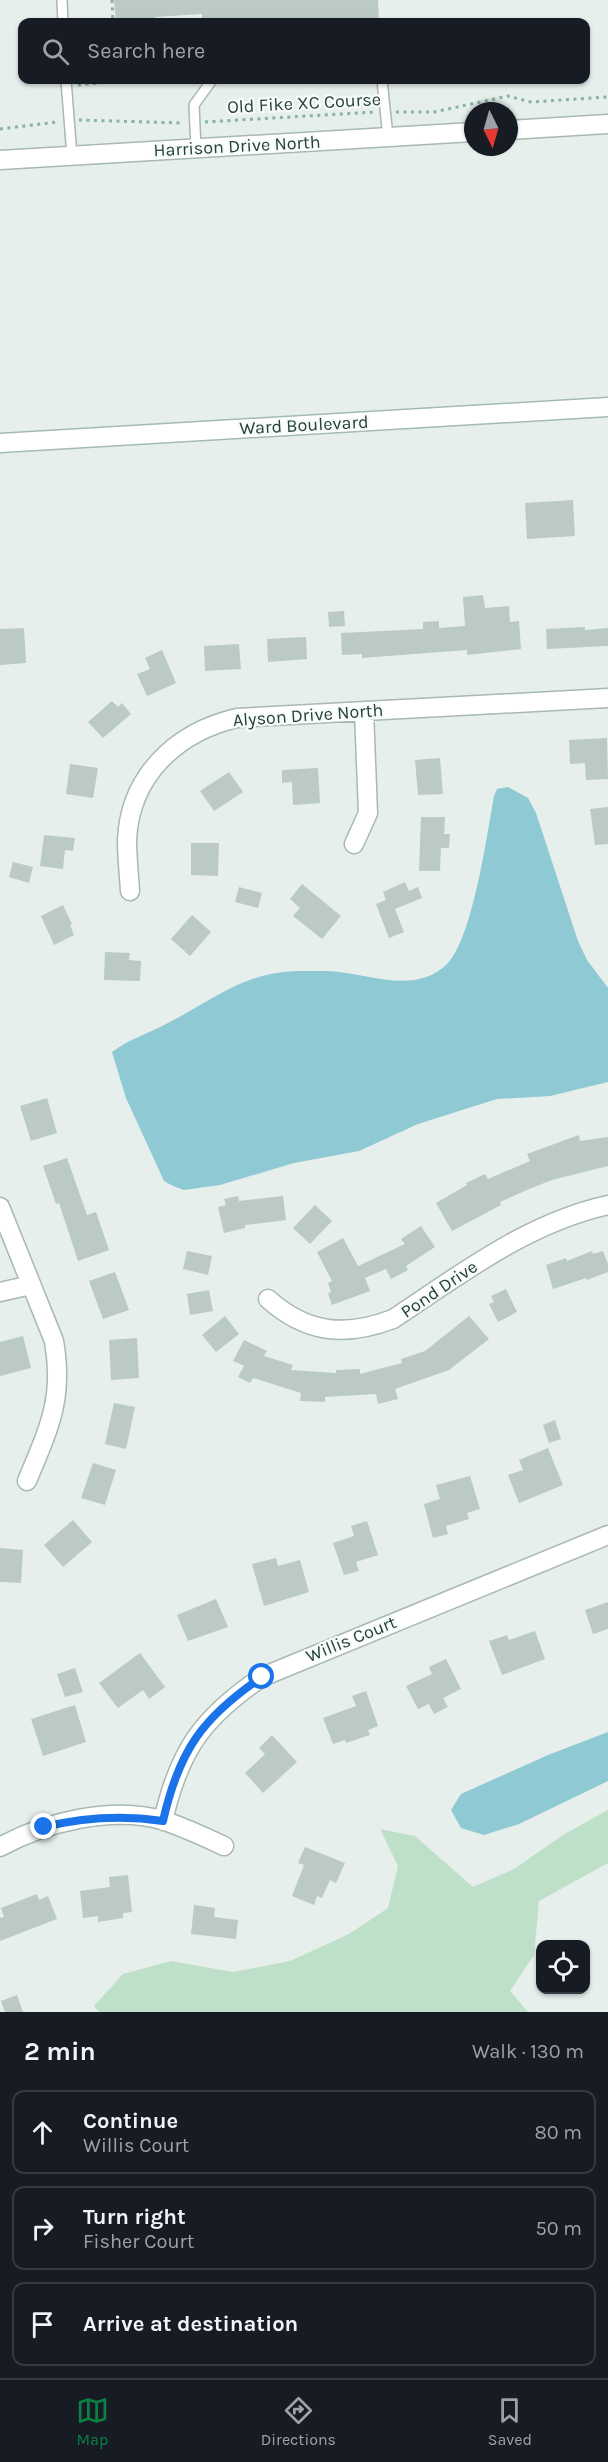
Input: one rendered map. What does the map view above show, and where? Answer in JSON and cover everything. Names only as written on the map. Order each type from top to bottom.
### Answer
[{"type":"street","points":[[518,129],[608,124]]},
{"type":"street","name":"Harrison Drive North","points":[[0,160],[464,133]]},
{"type":"street","name":"Ward Boulevard","points":[[0,443],[608,407]]},
{"type":"street","name":"Alyson Drive North","points":[[130,891],[127,840],[130,818],[138,794],[151,772],[178,743],[197,731],[237,718],[608,698]]},
{"type":"street","points":[[354,844],[368,813],[364,711]]},
{"type":"street","name":"Pond Drive","points":[[268,1299],[282,1312],[298,1321],[319,1328],[339,1330],[375,1326],[393,1319],[498,1250],[524,1236],[569,1216],[608,1205]]},
{"type":"street","points":[[0,1207],[54,1341],[58,1363],[58,1385],[51,1422],[27,1480]]},
{"type":"street","points":[[0,1292],[31,1285]]},
{"type":"street","name":"Willis Court","points":[[163,1821],[171,1785],[198,1735],[216,1713],[237,1694],[262,1677],[608,1535]]},
{"type":"street","points":[[0,1847],[44,1827],[74,1820],[108,1816],[163,1821],[224,1846]]},
{"type":"lane","points":[[62,0],[63,18]]},
{"type":"lane","points":[[67,84],[72,156]]},
{"type":"lane","points":[[196,149],[194,105],[209,84]]},
{"type":"lane","points":[[382,84],[388,137]]},
{"type":"path","points":[[112,0],[113,18]]},
{"type":"path","name":"Old Fike XC Course","points":[[389,112],[434,112],[508,96],[531,102],[608,97]]},
{"type":"path","name":"Old Fike XC Course","points":[[203,122],[378,111]]},
{"type":"path","points":[[0,129],[79,120],[192,123]]},
{"type":"green space","points":[[608,1810],[608,1863],[539,1901],[534,1955],[510,1991],[528,2012],[99,2012],[94,2006],[123,1974],[171,1961],[233,1972],[290,1961],[349,1934],[388,1908],[398,1866],[380,1829],[415,1836],[473,1887],[514,1869],[563,1835]]},
{"type":"water","points":[[508,787],[528,798],[536,813],[578,941],[587,960],[608,988],[608,1082],[550,1096],[497,1099],[418,1124],[359,1151],[294,1163],[220,1185],[184,1190],[164,1181],[126,1098],[112,1052],[231,988],[257,977],[291,971],[326,971],[405,981],[421,979],[435,973],[448,963],[457,950],[465,931],[478,884],[494,796],[497,789]]},
{"type":"water","points":[[608,1732],[608,1781],[519,1824],[484,1835],[461,1828],[451,1810],[461,1794],[548,1755]]},
{"type":"building","points":[[114,0],[378,0],[379,18],[202,18],[202,14],[155,18],[116,18]]},
{"type":"building","points":[[573,500],[575,536],[527,539],[525,503]]},
{"type":"building","points":[[483,595],[485,608],[509,606],[510,622],[519,621],[521,649],[467,655],[467,650],[362,658],[362,654],[342,655],[341,633],[423,629],[423,622],[439,621],[439,628],[465,626],[463,597]]},
{"type":"building","points":[[344,611],[345,626],[329,627],[328,612]]},
{"type":"building","points":[[585,627],[585,630],[608,628],[608,646],[547,649],[546,629]]},
{"type":"building","points":[[24,628],[26,663],[0,665],[0,629]]},
{"type":"building","points":[[306,637],[307,659],[268,662],[267,639]]},
{"type":"building","points":[[239,644],[241,669],[205,671],[204,646]]},
{"type":"building","points":[[162,650],[176,683],[147,696],[137,674],[150,669],[145,658]]},
{"type":"building","points":[[112,701],[118,707],[122,703],[131,714],[103,738],[88,722]]},
{"type":"building","points":[[607,738],[608,779],[586,780],[585,763],[570,764],[569,740]]},
{"type":"building","points":[[440,758],[443,794],[418,795],[415,760]]},
{"type":"building","points":[[70,764],[98,768],[93,798],[66,794]]},
{"type":"building","points":[[318,768],[320,803],[293,805],[292,782],[282,783],[282,770]]},
{"type":"building","points":[[229,772],[243,792],[214,811],[200,791]]},
{"type":"building","points":[[608,807],[608,844],[595,845],[590,809]]},
{"type":"building","points":[[421,817],[445,817],[444,834],[450,834],[449,848],[441,848],[440,871],[419,871]]},
{"type":"building","points":[[44,835],[75,838],[73,851],[65,850],[63,869],[40,866]]},
{"type":"building","points":[[191,843],[219,843],[218,876],[191,875]]},
{"type":"building","points":[[13,862],[33,867],[29,883],[9,877]]},
{"type":"building","points":[[405,882],[409,891],[418,887],[422,898],[395,909],[404,932],[389,938],[376,904],[386,900],[383,892]]},
{"type":"building","points":[[302,884],[341,916],[322,939],[293,916],[300,908],[290,899]]},
{"type":"building","points":[[239,887],[262,893],[258,908],[235,902]]},
{"type":"building","points":[[63,905],[72,924],[70,925],[74,935],[54,945],[41,916]]},
{"type":"building","points":[[192,915],[211,932],[190,956],[171,939]]},
{"type":"building","points":[[105,952],[130,953],[129,960],[141,961],[140,981],[104,980]]},
{"type":"building","points":[[47,1098],[57,1133],[31,1141],[20,1106]]},
{"type":"building","points":[[579,1135],[580,1141],[608,1137],[608,1166],[552,1180],[529,1189],[500,1202],[501,1205],[452,1231],[436,1203],[467,1185],[466,1183],[485,1174],[488,1179],[530,1161],[527,1154]]},
{"type":"building","points":[[67,1158],[87,1215],[96,1212],[109,1250],[78,1261],[59,1203],[56,1204],[43,1166]]},
{"type":"building","points":[[238,1196],[239,1201],[283,1196],[286,1220],[245,1225],[245,1228],[224,1233],[218,1207],[226,1205],[224,1199]]},
{"type":"building","points":[[315,1205],[332,1221],[310,1244],[293,1228]]},
{"type":"building","points":[[421,1226],[435,1247],[406,1266],[408,1270],[391,1279],[386,1269],[365,1278],[370,1291],[332,1305],[328,1283],[332,1281],[317,1252],[343,1238],[358,1266],[405,1244],[401,1239]]},
{"type":"building","points":[[187,1251],[212,1256],[208,1275],[183,1269]]},
{"type":"building","points":[[592,1251],[593,1254],[603,1251],[608,1264],[608,1272],[553,1289],[546,1265],[566,1258],[567,1261]]},
{"type":"building","points":[[115,1272],[129,1310],[103,1319],[89,1281]]},
{"type":"building","points":[[506,1289],[517,1312],[498,1322],[489,1304],[494,1302],[491,1296]]},
{"type":"building","points":[[209,1290],[213,1311],[190,1315],[187,1294]]},
{"type":"building","points":[[225,1316],[239,1334],[216,1352],[202,1335]]},
{"type":"building","points":[[469,1316],[489,1339],[449,1370],[395,1389],[398,1399],[378,1404],[376,1394],[325,1397],[325,1402],[300,1401],[301,1393],[253,1378],[250,1383],[238,1377],[244,1366],[233,1361],[244,1340],[267,1351],[264,1356],[293,1365],[291,1370],[336,1373],[336,1370],[360,1369],[360,1374],[402,1363],[401,1359],[425,1351]]},
{"type":"building","points":[[23,1336],[31,1368],[0,1376],[0,1342]]},
{"type":"building","points":[[137,1338],[139,1378],[111,1380],[109,1340]]},
{"type":"building","points":[[114,1403],[135,1407],[126,1449],[105,1444]]},
{"type":"building","points":[[555,1420],[561,1439],[549,1443],[543,1425]]},
{"type":"building","points":[[548,1448],[563,1485],[519,1503],[508,1475],[523,1470],[519,1460]]},
{"type":"building","points":[[93,1463],[116,1470],[105,1505],[81,1498]]},
{"type":"building","points":[[470,1476],[480,1509],[467,1513],[469,1519],[446,1526],[448,1534],[433,1538],[424,1504],[440,1499],[436,1485]]},
{"type":"building","points":[[73,1520],[92,1542],[63,1567],[44,1545]]},
{"type":"building","points":[[367,1521],[378,1555],[356,1562],[359,1571],[344,1575],[333,1543],[354,1536],[351,1526]]},
{"type":"building","points":[[0,1548],[23,1550],[21,1583],[0,1582]]},
{"type":"building","points":[[276,1558],[278,1566],[300,1560],[309,1592],[264,1606],[252,1564]]},
{"type":"building","points":[[216,1599],[228,1627],[188,1641],[177,1615]]},
{"type":"building","points":[[608,1602],[608,1629],[593,1634],[585,1610]]},
{"type":"building","points":[[535,1631],[545,1659],[502,1675],[489,1641],[507,1635],[509,1640]]},
{"type":"building","points":[[140,1653],[165,1687],[149,1699],[143,1690],[118,1708],[99,1683]]},
{"type":"building","points":[[446,1659],[461,1689],[443,1698],[448,1707],[434,1714],[429,1704],[418,1709],[406,1686],[432,1674],[429,1667]]},
{"type":"building","points":[[75,1668],[83,1692],[65,1697],[57,1674]]},
{"type":"building","points":[[366,1691],[378,1726],[368,1730],[370,1735],[346,1743],[345,1740],[333,1744],[323,1718],[356,1706],[352,1696]]},
{"type":"building","points":[[75,1705],[86,1742],[43,1756],[31,1719]]},
{"type":"building","points":[[272,1735],[297,1762],[263,1793],[245,1773],[265,1754],[259,1748]]},
{"type":"building","points":[[305,1847],[345,1863],[336,1883],[330,1880],[322,1898],[317,1896],[314,1905],[292,1896],[304,1865],[298,1863]]},
{"type":"building","points":[[128,1875],[132,1912],[123,1913],[123,1918],[98,1922],[98,1916],[83,1918],[80,1891],[110,1887],[109,1877]]},
{"type":"building","points":[[37,1894],[39,1900],[48,1896],[57,1919],[0,1941],[0,1918],[4,1917],[1,1908]]},
{"type":"building","points":[[194,1905],[215,1908],[214,1917],[238,1920],[236,1939],[191,1934]]},
{"type":"building","points":[[17,1995],[23,2012],[5,2012],[1,2001]]},
{"type":"route","points":[[44,1827],[74,1820],[108,1816],[163,1821],[171,1785],[198,1735],[216,1713],[237,1694],[262,1677]]}]
